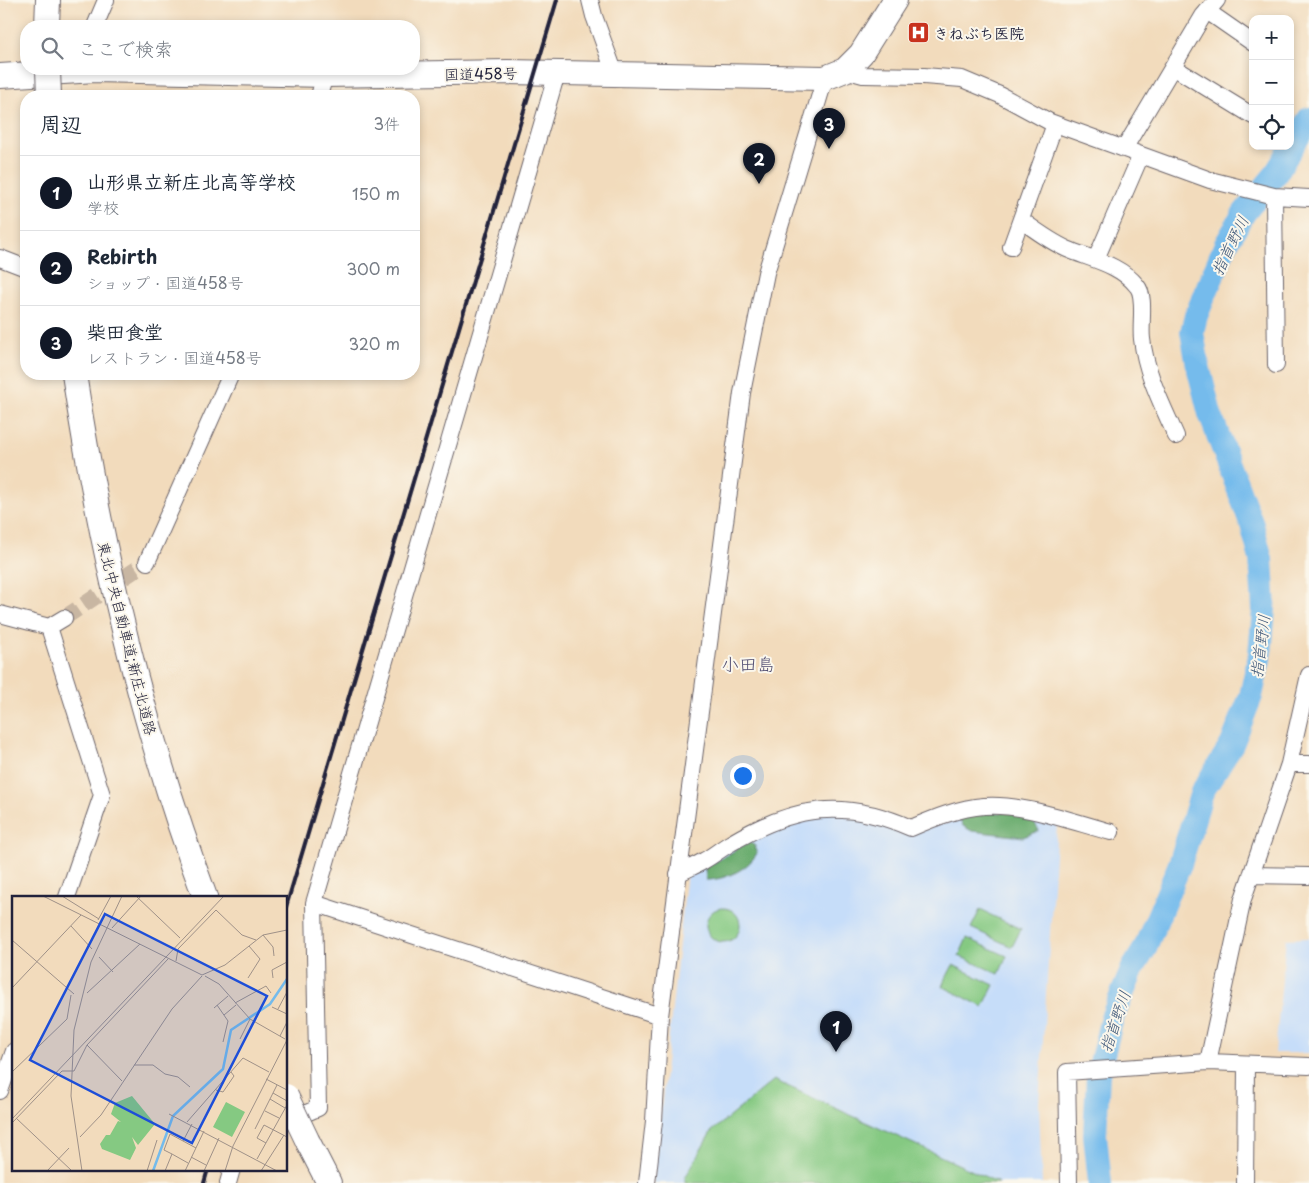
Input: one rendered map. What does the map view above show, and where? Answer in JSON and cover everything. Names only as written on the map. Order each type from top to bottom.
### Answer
[{"type":"highway","points":[[48,0],[48,20]]},
{"type":"highway","points":[[835,74],[861,54],[895,0]]},
{"type":"highway","name":"国道458号","points":[[175,75],[322,86],[508,72],[835,74]]},
{"type":"highway","name":"国道458号","points":[[0,76],[20,75]]},
{"type":"highway","points":[[48,75],[49,90]]},
{"type":"highway","name":"東北中央自動車道;新庄北道路","points":[[75,380],[87,459],[108,560],[145,712],[185,844],[205,896]]},
{"type":"highway","points":[[288,1100],[329,1183]]},
{"type":"street","points":[[98,20],[106,0]]},
{"type":"street","points":[[590,0],[615,74]]},
{"type":"street","points":[[1124,149],[1212,6],[1249,39]]},
{"type":"street","points":[[1173,67],[1249,114]]},
{"type":"street","points":[[288,1121],[318,1108],[314,903],[557,73]]},
{"type":"street","points":[[647,1183],[654,1121],[660,1016],[742,393],[766,273],[835,74],[924,76],[962,79],[1000,95],[1056,124],[1210,180],[1274,196],[1309,198]]},
{"type":"street","points":[[1011,248],[1056,124]]},
{"type":"street","points":[[1096,259],[1141,155]]},
{"type":"street","points":[[1274,196],[1276,365]]},
{"type":"street","points":[[1021,220],[1065,248],[1096,259],[1120,271],[1137,286],[1141,294],[1145,362],[1176,436]]},
{"type":"street","points":[[0,258],[20,266]]},
{"type":"street","points":[[146,562],[228,380]]},
{"type":"street","points":[[0,614],[48,627],[64,618]]},
{"type":"street","points":[[48,627],[102,795],[67,896]]},
{"type":"street","points":[[1208,1062],[1243,899],[1289,764],[1309,675]]},
{"type":"street","points":[[1289,764],[1309,764]]},
{"type":"street","points":[[678,874],[707,860],[730,843],[764,825],[801,812],[817,810],[832,809],[864,812],[888,818],[911,828],[934,818],[958,811],[984,806],[1006,806],[1031,810],[1111,832]]},
{"type":"street","points":[[1251,876],[1309,876]]},
{"type":"street","points":[[314,903],[660,1016]]},
{"type":"street","points":[[0,1091],[12,1057]]},
{"type":"street","points":[[1069,1183],[1067,1072],[1208,1062],[1309,1066]]},
{"type":"street","points":[[1245,1183],[1246,1065]]},
{"type":"street","points":[[228,1183],[232,1170]]},
{"type":"shaded area","points":[[830,811],[911,832],[949,822],[962,814],[997,811],[1040,819],[1057,825],[1039,1103],[1042,1183],[653,1183],[687,872],[741,840]]},
{"type":"shaded area","points":[[1309,938],[1309,1053],[1275,1053],[1286,939]]},
{"type":"green space","points":[[985,813],[1008,813],[1023,816],[1030,819],[1039,831],[1023,837],[972,831],[963,826],[959,817]]},
{"type":"green space","points":[[749,842],[755,846],[757,853],[748,864],[728,876],[706,880],[705,868]]},
{"type":"green space","points":[[723,908],[730,909],[735,913],[739,918],[739,932],[735,937],[730,941],[723,942],[716,941],[711,937],[707,932],[706,925],[707,918],[711,913],[716,909]]},
{"type":"green space","points":[[980,910],[1021,929],[1012,947],[971,928]]},
{"type":"green space","points":[[967,938],[1007,956],[999,974],[959,956]]},
{"type":"green space","points":[[953,965],[994,985],[983,1007],[942,986]]},
{"type":"green space","points":[[774,1080],[999,1183],[685,1183],[685,1178],[711,1132]]},
{"type":"waterway","name":"指首野川","points":[[1100,1183],[1095,1135],[1098,1075],[1112,1018],[1133,968],[1144,950],[1180,864],[1202,792],[1232,744],[1251,696],[1260,654],[1264,609],[1261,559],[1252,525],[1210,414],[1192,332],[1196,316],[1225,246],[1244,213],[1275,175],[1309,119]]},
{"type":"tunnel","points":[[64,618],[147,562]]},
{"type":"railway","points":[[288,900],[557,0]]},
{"type":"railway","points":[[204,1183],[208,1170]]},
{"type":"place","name":"きねぶち医院","points":[[918,32]]},
{"type":"place","name":"柴田食堂","points":[[829,149]]},
{"type":"place","name":"Rebirth","points":[[759,184]]},
{"type":"place","name":"山形県立新庄北高等学校","points":[[836,1052]]},
{"type":"district","name":"小田島","points":[[748,663]]}]
